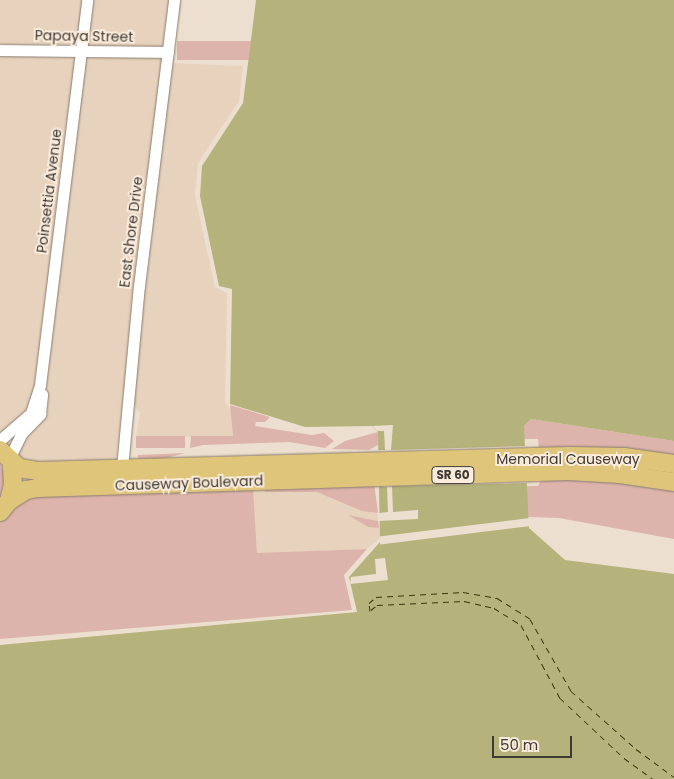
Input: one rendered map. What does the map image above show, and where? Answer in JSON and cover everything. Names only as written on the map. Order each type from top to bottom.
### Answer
[{"type":"main road","name":"Causeway Boulevard","points":[[7,457],[28,471],[39,472],[122,468],[372,470]]},
{"type":"main road","points":[[4,507],[13,485],[7,457]]},
{"type":"main road","name":"Memorial Causeway","points":[[372,470],[533,465],[624,457],[674,464]]},
{"type":"main road","name":"Memorial Causeway","points":[[533,465],[674,482]]},
{"type":"main road","name":"Causeway Boulevard","points":[[4,507],[26,490],[37,488],[372,470]]},
{"type":"street","name":"Poinsettia Avenue","points":[[0,440],[31,413],[40,385],[87,0]]},
{"type":"street","name":"East Shore Drive","points":[[122,468],[142,262],[174,0]]},
{"type":"street","name":"Papaya Street","points":[[0,50],[168,52]]},
{"type":"street","name":"Poinsettia Avenue","points":[[7,457],[21,434],[40,414],[43,402],[40,385]]},
{"type":"shaded area","points":[[0,0],[82,0],[82,44],[0,44]]},
{"type":"shaded area","points":[[93,0],[169,0],[163,46],[87,46]]},
{"type":"shaded area","points":[[256,0],[674,0],[674,441],[531,419],[524,426],[529,528],[565,560],[674,574],[674,779],[0,779],[0,645],[357,612],[349,577],[380,542],[378,432],[372,426],[305,427],[230,404],[232,289],[219,286],[200,196],[202,166],[243,103]]},
{"type":"shaded area","points":[[177,41],[252,41],[252,60],[177,60]]},
{"type":"shaded area","points":[[0,56],[75,58],[35,385],[27,410],[0,433]]},
{"type":"shaded area","points":[[86,58],[162,58],[116,462],[26,464],[17,451],[48,414],[47,381]]},
{"type":"shaded area","points":[[172,63],[243,66],[239,101],[198,163],[195,196],[215,287],[227,293],[225,402],[231,411],[233,436],[136,437],[140,413],[132,403],[133,384]]},
{"type":"shaded area","points":[[230,405],[270,417],[265,422],[256,422],[255,426],[312,435],[324,433],[334,441],[325,448],[289,442],[203,445],[190,448],[191,436],[233,436]]},
{"type":"shaded area","points":[[531,419],[674,441],[674,456],[539,450],[538,439],[524,439],[524,426]]},
{"type":"shaded area","points":[[378,432],[378,445],[369,450],[332,449],[345,441]]},
{"type":"shaded area","points":[[136,436],[185,436],[185,448],[136,448]]},
{"type":"shaded area","points":[[185,453],[157,461],[139,461],[138,455]]},
{"type":"shaded area","points":[[0,463],[5,474],[0,499]]},
{"type":"shaded area","points":[[594,476],[674,489],[674,539],[559,518],[528,517],[526,486],[538,486],[542,478]]},
{"type":"shaded area","points":[[374,483],[380,538],[367,549],[257,554],[253,487]]},
{"type":"shaded area","points":[[374,483],[378,513],[362,511],[317,492],[264,492],[267,488]]},
{"type":"shaded area","points":[[253,487],[257,553],[367,549],[344,575],[352,610],[0,639],[0,519],[28,496]]},
{"type":"shaded area","points":[[348,515],[378,521],[379,528],[368,527]]},
{"type":"pier","points":[[393,425],[391,450],[526,446],[529,483],[392,486],[393,512],[418,510],[418,519],[378,521],[379,513],[388,512],[387,487],[377,486],[376,450],[385,450],[384,431],[377,431],[372,426]]},
{"type":"pier","points":[[530,518],[531,526],[380,544],[379,537]]},
{"type":"pier","points":[[385,558],[388,580],[350,584],[351,577],[376,574],[375,559]]},
{"type":"ferry route","points":[[370,611],[369,603],[376,597],[463,592],[497,598],[530,619],[571,691],[636,749],[674,777]]},
{"type":"ferry route","points":[[371,610],[377,605],[464,601],[494,608],[521,625],[560,698],[624,758],[653,779]]}]
